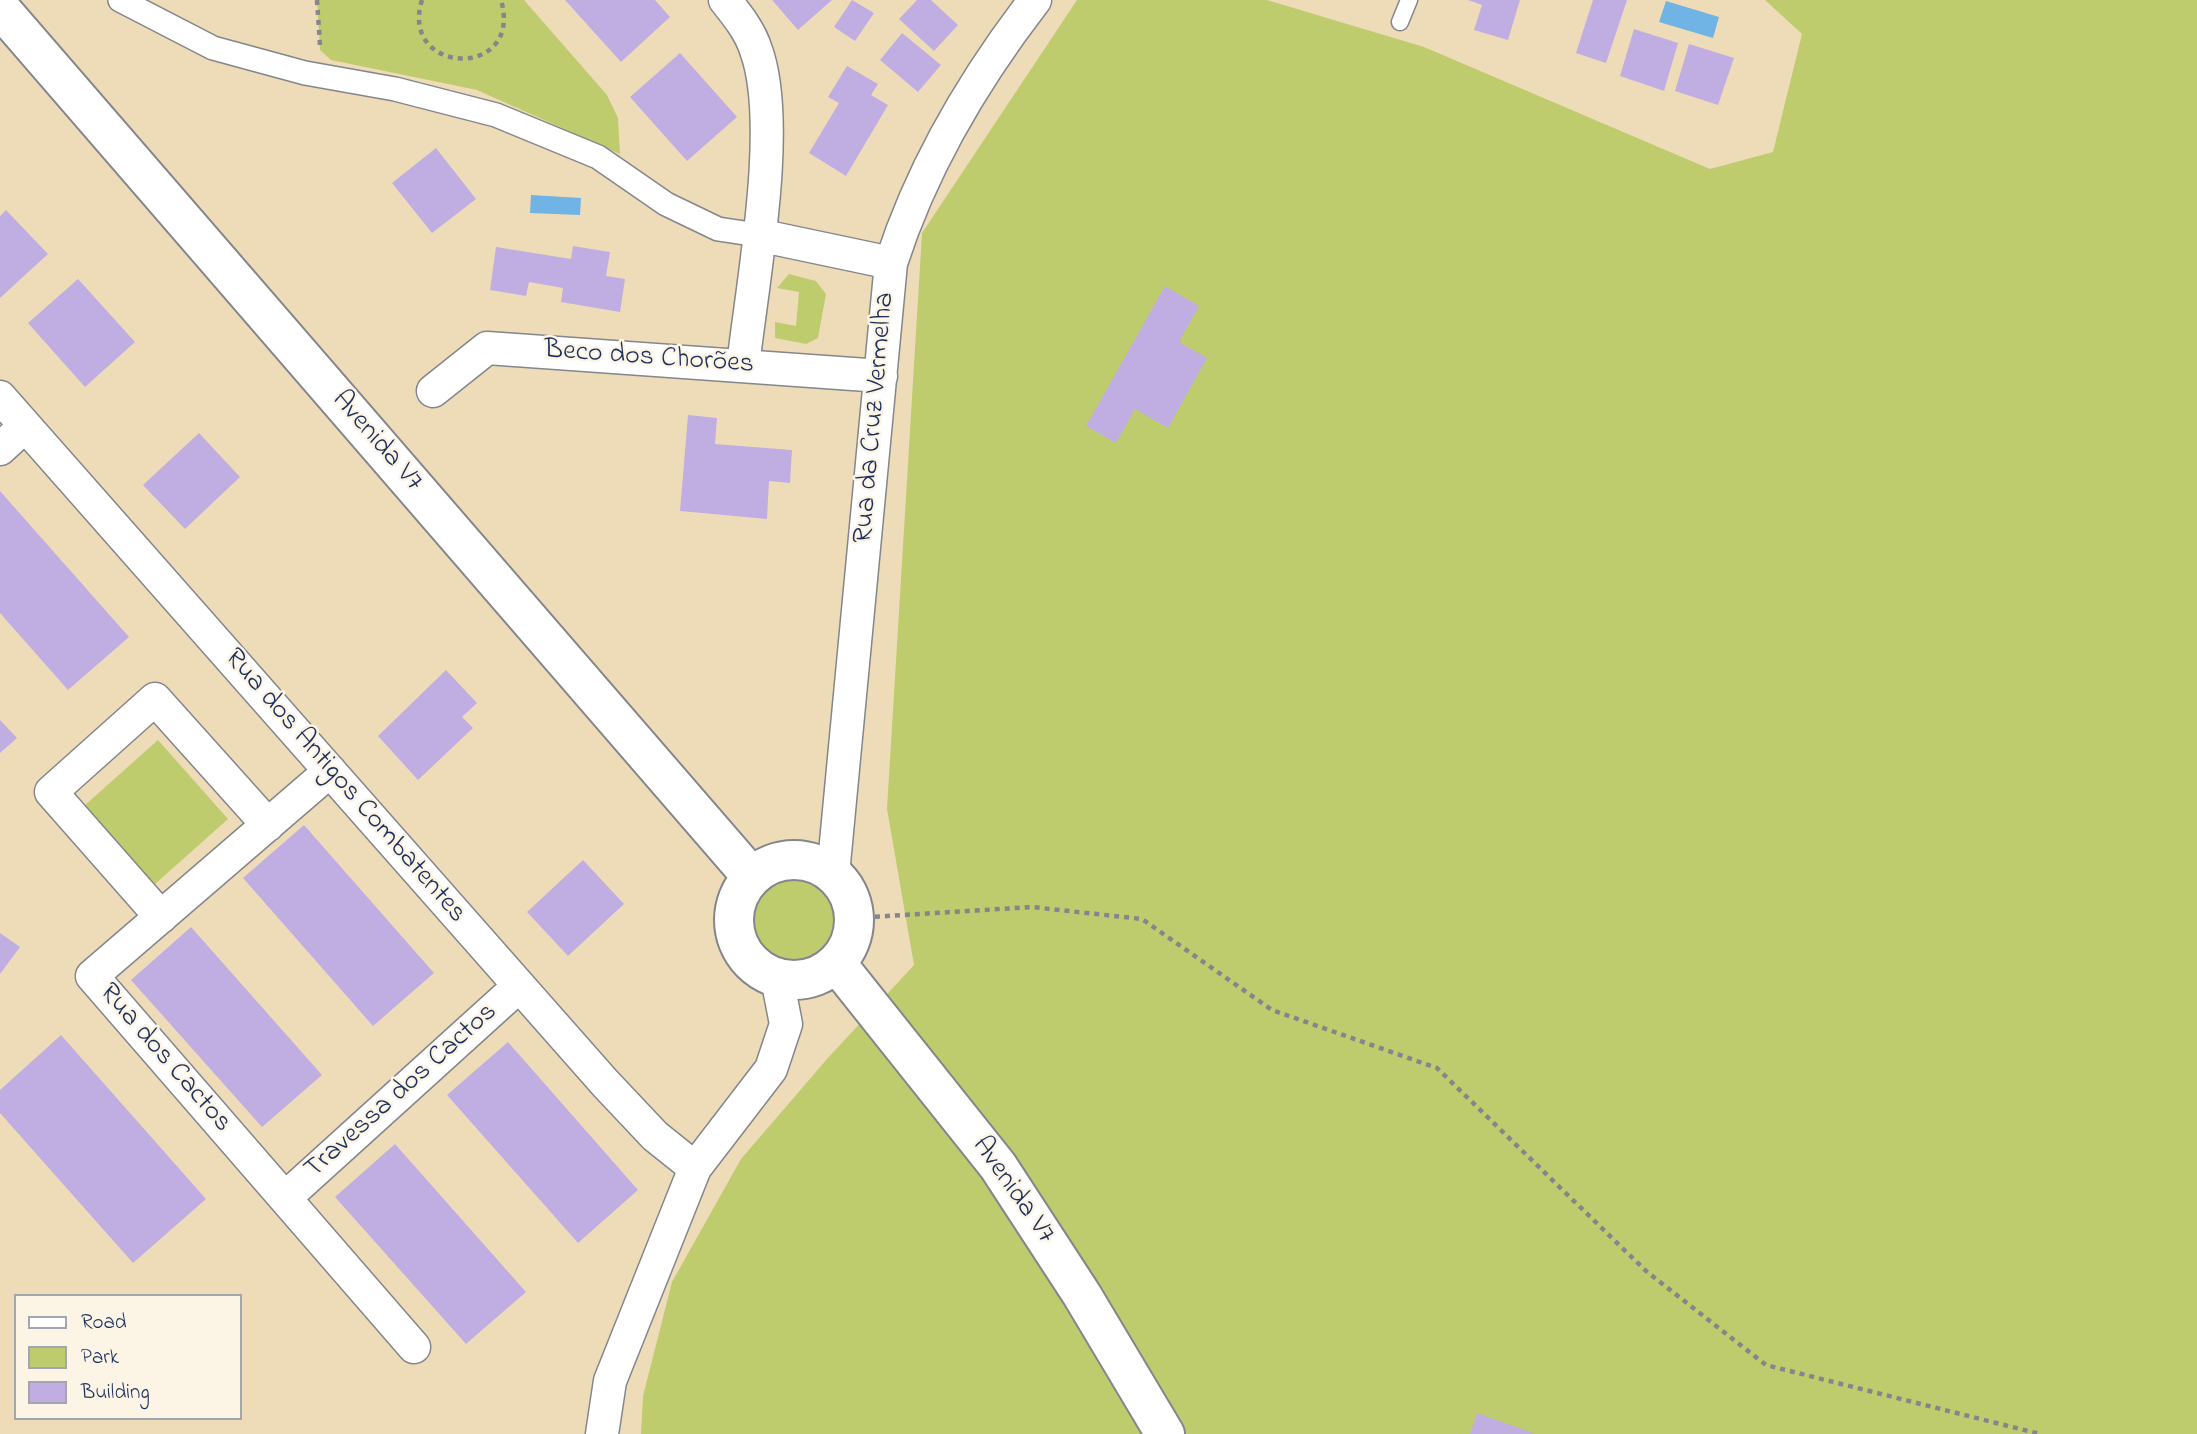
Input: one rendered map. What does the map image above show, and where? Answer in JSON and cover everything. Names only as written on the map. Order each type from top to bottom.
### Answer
[{"type":"street","points":[[120,0],[213,48],[496,115],[598,157],[666,204],[719,229],[891,262]]},
{"type":"street","points":[[724,0],[742,21],[756,50],[766,91],[764,179],[743,366]]},
{"type":"street","name":"Rua da Cruz Vermelha","points":[[833,874],[891,262],[906,217],[928,167],[1003,42],[1035,0]]},
{"type":"street","name":"Avenida V7","points":[[0,8],[752,877]]},
{"type":"street","name":"Beco dos Chorões","points":[[433,391],[487,348],[881,376]]},
{"type":"street","name":"Rua dos Antigos Combatentes","points":[[0,397],[519,986],[655,1136],[695,1168]]},
{"type":"street","points":[[0,449],[25,426]]},
{"type":"street","points":[[161,917],[51,792],[155,699],[268,825]]},
{"type":"street","name":"Rua dos Cactos","points":[[330,771],[92,976],[414,1347]]},
{"type":"street","points":[[799,860],[823,867],[833,874],[849,894],[855,918],[850,943],[836,964],[815,977],[803,980],[778,978],[755,967],[736,935],[735,910],[738,897],[752,877],[774,863],[799,860]]},
{"type":"street","name":"Avenida V7","points":[[836,964],[998,1166],[1082,1295],[1165,1434]]},
{"type":"street","points":[[602,1434],[610,1381],[695,1168],[771,1069],[786,1024],[778,978]]},
{"type":"street","name":"Travessa dos Cactos","points":[[285,1198],[519,986]]},
{"type":"lane","points":[[1400,22],[1409,0]]},
{"type":"path","points":[[317,0],[325,76]]},
{"type":"path","points":[[422,0],[419,15],[426,42],[436,52],[463,60],[490,50],[499,39],[504,26],[501,0]]},
{"type":"path","points":[[855,918],[1032,907],[1142,919],[1272,1010],[1437,1068],[1646,1271],[1766,1365],[2040,1434]]},
{"type":"green space","points":[[317,0],[524,0],[607,95],[618,118],[620,154],[477,90],[331,60],[320,50]]},
{"type":"green space","points":[[1077,0],[1267,0],[1424,47],[1710,169],[1773,152],[1802,34],[1765,0],[2197,0],[2197,1434],[641,1434],[643,1396],[672,1282],[741,1159],[827,1059],[914,965],[887,809],[922,233]]},
{"type":"green space","points":[[789,274],[816,281],[826,294],[818,338],[806,344],[775,338],[775,322],[796,326],[799,292],[777,288]]},
{"type":"green space","points":[[158,740],[228,819],[154,885],[84,806]]},
{"type":"green space","points":[[794,875],[811,878],[826,888],[836,903],[839,920],[836,937],[826,952],[811,962],[794,965],[777,962],[762,952],[752,937],[749,920],[752,903],[762,888],[777,878]]},
{"type":"water","points":[[1666,1],[1719,17],[1713,38],[1659,22]]},
{"type":"water","points":[[531,195],[581,198],[580,215],[530,213]]},
{"type":"building","points":[[565,0],[655,0],[670,17],[621,62]]},
{"type":"building","points":[[772,0],[832,0],[798,30]]},
{"type":"building","points":[[852,0],[874,13],[855,41],[834,27]]},
{"type":"building","points":[[917,0],[931,0],[958,25],[934,51],[899,19]]},
{"type":"building","points":[[1468,0],[1520,0],[1508,40],[1474,30],[1482,5]]},
{"type":"building","points":[[1593,0],[1627,0],[1606,63],[1576,53]]},
{"type":"building","points":[[1634,29],[1678,43],[1664,91],[1620,76]]},
{"type":"building","points":[[902,33],[941,65],[918,92],[880,60]]},
{"type":"building","points":[[1689,44],[1734,58],[1718,105],[1675,91]]},
{"type":"building","points":[[680,53],[737,117],[687,161],[630,97]]},
{"type":"building","points":[[847,66],[878,84],[871,95],[888,105],[846,176],[809,153],[839,103],[828,97]]},
{"type":"building","points":[[436,148],[476,199],[432,233],[392,183]]},
{"type":"building","points":[[6,210],[48,254],[0,298],[0,216]]},
{"type":"building","points":[[573,246],[610,252],[606,276],[625,279],[620,312],[561,302],[563,288],[529,282],[526,296],[490,290],[496,247],[571,259]]},
{"type":"building","points":[[78,279],[135,342],[85,387],[28,323]]},
{"type":"building","points":[[1165,286],[1199,306],[1179,342],[1207,358],[1168,428],[1135,409],[1116,443],[1086,426]]},
{"type":"building","points":[[688,415],[717,418],[715,444],[792,450],[790,483],[769,481],[767,519],[680,511]]},
{"type":"building","points":[[199,433],[240,477],[185,529],[143,485]]},
{"type":"building","points":[[0,491],[129,637],[68,690],[0,613]]},
{"type":"building","points":[[446,670],[477,703],[462,717],[473,728],[418,780],[378,736]]},
{"type":"building","points":[[0,720],[17,738],[0,753]]},
{"type":"building","points":[[304,825],[434,973],[373,1026],[243,878]]},
{"type":"building","points":[[583,860],[624,904],[568,956],[527,912]]},
{"type":"building","points":[[191,927],[322,1075],[262,1127],[131,980]]},
{"type":"building","points":[[0,933],[20,947],[0,974]]},
{"type":"building","points":[[61,1035],[206,1199],[133,1263],[0,1113],[0,1090]]},
{"type":"building","points":[[508,1042],[638,1190],[578,1243],[447,1095]]},
{"type":"building","points":[[395,1144],[526,1292],[466,1344],[335,1197]]},
{"type":"building","points":[[1477,1413],[1536,1434],[1470,1434]]}]
